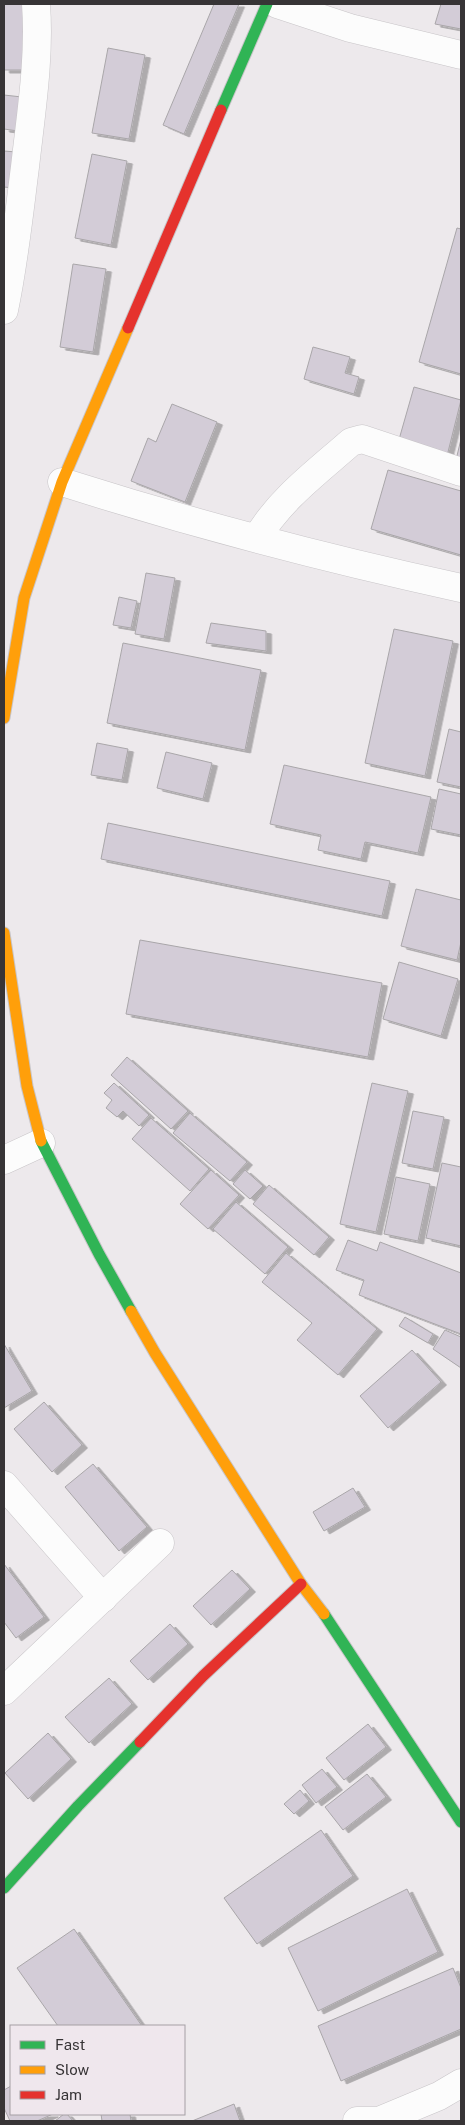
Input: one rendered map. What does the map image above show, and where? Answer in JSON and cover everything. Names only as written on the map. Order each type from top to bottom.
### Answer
[{"type":"main road","points":[[4,718],[24,598],[62,482],[267,4]]},
{"type":"main road","points":[[4,933],[27,1086],[41,1143],[99,1254],[155,1354],[302,1584],[326,1617],[461,1822]]},
{"type":"main road","points":[[4,1888],[78,1806],[204,1676],[302,1584]]},
{"type":"street","points":[[4,310],[10,235],[35,86],[38,30],[36,4]]},
{"type":"street","points":[[277,4],[350,28],[461,55]]},
{"type":"street","points":[[257,538],[268,518],[281,504],[351,442],[362,439],[461,472]]},
{"type":"street","points":[[62,482],[132,504],[365,567],[461,588]]},
{"type":"street","points":[[4,1160],[41,1143]]},
{"type":"street","points":[[4,1485],[103,1598]]},
{"type":"street","points":[[4,1691],[160,1543]]},
{"type":"street","points":[[357,2121],[379,2121],[439,2096],[461,2084]]},
{"type":"building","points":[[4,4],[24,4],[25,70],[4,70]]},
{"type":"building","points":[[214,4],[239,4],[184,134],[163,125]]},
{"type":"building","points":[[441,4],[461,4],[461,29],[435,24]]},
{"type":"building","points":[[108,48],[145,55],[129,139],[92,133]]},
{"type":"building","points":[[4,95],[22,97],[18,131],[4,129]]},
{"type":"building","points":[[4,151],[16,152],[13,188],[4,187]]},
{"type":"building","points":[[92,154],[127,161],[111,245],[75,238]]},
{"type":"building","points":[[457,228],[461,229],[461,374],[419,362]]},
{"type":"building","points":[[73,264],[106,269],[93,352],[60,347]]},
{"type":"building","points":[[313,347],[350,357],[345,373],[359,377],[354,394],[304,379]]},
{"type":"building","points":[[414,387],[461,400],[447,456],[398,443]]},
{"type":"building","points":[[172,404],[217,422],[185,502],[131,481],[148,438],[156,442]]},
{"type":"building","points":[[461,439],[461,461],[456,460]]},
{"type":"building","points":[[388,470],[461,491],[461,555],[371,529]]},
{"type":"building","points":[[146,573],[175,578],[164,639],[135,634]]},
{"type":"building","points":[[119,597],[137,601],[131,628],[113,625]]},
{"type":"building","points":[[211,623],[266,631],[266,651],[206,643]]},
{"type":"building","points":[[394,629],[453,641],[425,776],[365,763]]},
{"type":"building","points":[[123,643],[261,670],[245,750],[107,723]]},
{"type":"building","points":[[449,729],[461,732],[461,787],[437,782]]},
{"type":"building","points":[[97,743],[128,749],[122,780],[91,775]]},
{"type":"building","points":[[166,752],[212,763],[203,799],[157,788]]},
{"type":"building","points":[[284,765],[431,797],[418,853],[365,842],[361,859],[318,850],[321,835],[270,824]]},
{"type":"building","points":[[439,789],[461,794],[461,835],[431,829]]},
{"type":"building","points":[[108,823],[390,881],[382,916],[101,859]]},
{"type":"building","points":[[416,889],[461,900],[461,942],[457,960],[401,946]]},
{"type":"building","points":[[140,940],[382,983],[368,1057],[126,1014]]},
{"type":"building","points":[[399,962],[458,979],[441,1036],[383,1019]]},
{"type":"building","points":[[127,1057],[188,1111],[171,1129],[111,1075]]},
{"type":"building","points":[[114,1083],[149,1115],[139,1126],[123,1111],[117,1117],[106,1108],[112,1100],[104,1093]]},
{"type":"building","points":[[372,1083],[408,1091],[376,1232],[340,1224]]},
{"type":"building","points":[[413,1111],[444,1117],[433,1169],[402,1163]]},
{"type":"building","points":[[190,1113],[247,1162],[230,1181],[173,1133]]},
{"type":"building","points":[[151,1118],[209,1169],[190,1191],[132,1139]]},
{"type":"building","points":[[442,1163],[461,1167],[461,1246],[426,1238]]},
{"type":"building","points":[[211,1170],[239,1195],[208,1229],[180,1204]]},
{"type":"building","points":[[245,1170],[263,1186],[250,1199],[233,1184]]},
{"type":"building","points":[[396,1177],[430,1184],[418,1241],[384,1234]]},
{"type":"building","points":[[269,1185],[329,1237],[314,1255],[253,1204]]},
{"type":"building","points":[[236,1202],[288,1247],[265,1274],[213,1229]]},
{"type":"building","points":[[348,1240],[377,1251],[380,1242],[461,1273],[461,1334],[359,1295],[364,1280],[336,1270]]},
{"type":"building","points":[[286,1253],[377,1329],[338,1375],[297,1340],[312,1323],[262,1282]]},
{"type":"building","points":[[405,1317],[433,1334],[428,1343],[399,1326]]},
{"type":"building","points":[[445,1330],[461,1337],[461,1368],[433,1349]]},
{"type":"building","points":[[4,1344],[32,1391],[4,1408]]},
{"type":"building","points":[[412,1350],[441,1382],[388,1428],[360,1396]]},
{"type":"building","points":[[44,1402],[82,1445],[52,1472],[14,1429]]},
{"type":"building","points":[[93,1464],[147,1527],[119,1551],[65,1487]]},
{"type":"building","points":[[353,1488],[365,1507],[324,1531],[313,1512]]},
{"type":"building","points":[[4,1564],[44,1617],[16,1638],[4,1622]]},
{"type":"building","points":[[232,1570],[250,1589],[211,1625],[193,1606]]},
{"type":"building","points":[[170,1624],[188,1644],[148,1680],[130,1661]]},
{"type":"building","points":[[109,1678],[132,1704],[89,1743],[65,1717]]},
{"type":"building","points":[[368,1724],[386,1747],[344,1780],[326,1758]]},
{"type":"building","points":[[48,1733],[71,1759],[28,1799],[5,1773]]},
{"type":"building","points":[[322,1769],[337,1787],[316,1803],[302,1785]]},
{"type":"building","points":[[367,1774],[386,1797],[343,1830],[325,1807]]},
{"type":"building","points":[[300,1790],[309,1801],[294,1814],[284,1804]]},
{"type":"building","points":[[321,1830],[353,1876],[257,1944],[224,1898]]},
{"type":"building","points":[[407,1889],[438,1952],[318,2011],[288,1948]]},
{"type":"building","points":[[74,1929],[141,2025],[57,2025],[17,1968]]},
{"type":"building","points":[[453,1968],[461,1988],[461,2029],[341,2081],[318,2026]]},
{"type":"building","points":[[10,2087],[10,2115],[51,2115],[37,2121],[10,2121],[4,2108],[4,2090]]},
{"type":"building","points":[[234,2104],[240,2121],[192,2121]]},
{"type":"building","points":[[63,2115],[68,2115],[73,2121],[55,2121]]},
{"type":"building","points":[[101,2115],[130,2115],[131,2121],[102,2121]]},
{"type":"traffic: fast","points":[[221,110],[267,4]]},
{"type":"traffic: fast","points":[[41,1141],[99,1254],[131,1311]]},
{"type":"traffic: fast","points":[[324,1614],[461,1822]]},
{"type":"traffic: fast","points":[[4,1888],[78,1806],[140,1742]]},
{"type":"traffic: slow","points":[[4,718],[24,598],[62,482],[128,328]]},
{"type":"traffic: slow","points":[[4,933],[27,1086],[41,1141]]},
{"type":"traffic: slow","points":[[131,1311],[155,1353],[301,1584],[324,1614]]},
{"type":"traffic: jam","points":[[128,328],[221,110]]},
{"type":"traffic: jam","points":[[140,1742],[203,1676],[301,1584]]}]
